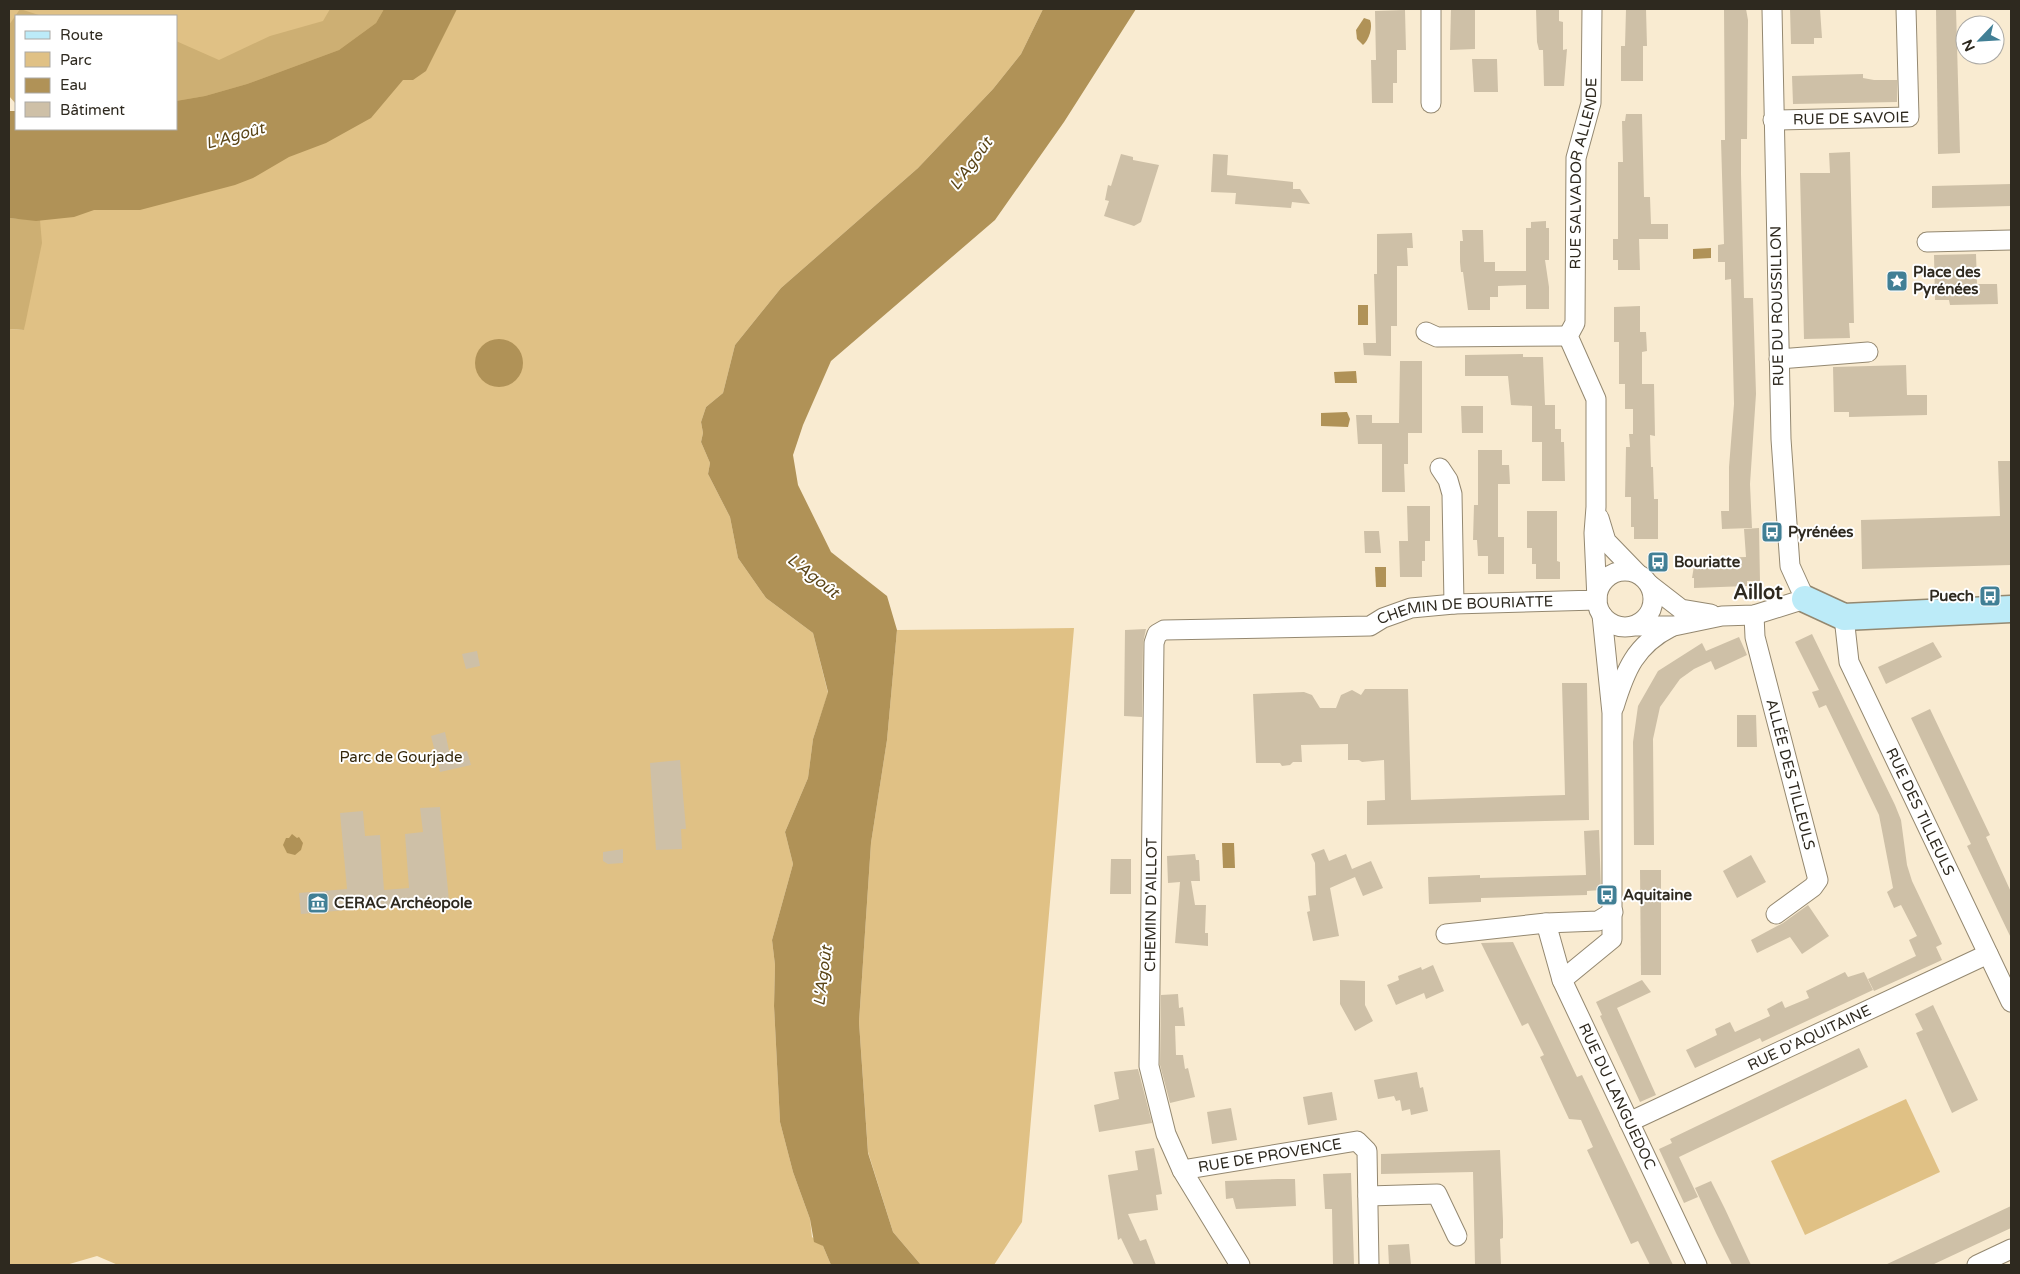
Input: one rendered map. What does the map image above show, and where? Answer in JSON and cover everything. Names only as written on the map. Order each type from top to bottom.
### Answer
[{"type":"street","points":[[1431,9],[1431,103]]},
{"type":"street","name":"RUE SALVADOR ALLENDE","points":[[1568,336],[1575,323],[1576,158],[1591,103],[1592,9]]},
{"type":"street","name":"RUE DU ROUSSILLON","points":[[1772,9],[1781,439],[1790,566],[1805,599]]},
{"type":"street","name":"RUE DE SAVOIE","points":[[1773,120],[1909,118],[1906,9]]},
{"type":"street","points":[[1927,242],[2011,240]]},
{"type":"street","points":[[1426,332],[1437,337],[1568,336],[1596,399],[1596,507],[1594,533],[1612,713],[1612,939],[1562,980]]},
{"type":"street","points":[[1779,359],[1868,352]]},
{"type":"street","points":[[1440,468],[1448,480],[1452,494],[1454,604]]},
{"type":"street","points":[[1596,507],[1606,541],[1644,579],[1681,609],[1722,616]]},
{"type":"street","points":[[1612,713],[1627,669],[1647,625],[1654,599],[1644,579],[1626,570],[1612,574],[1600,588],[1600,608],[1616,626],[1647,625],[1674,626],[1722,616],[1754,615],[1805,599],[1844,617],[2011,609]]},
{"type":"street","name":"CHEMIN DE BOURIATTE","points":[[1156,634],[1164,630],[1370,626],[1396,612],[1411,608],[1454,604],[1600,608]]},
{"type":"street","name":"ALLÉE DES TILLEULS","points":[[1754,615],[1755,637],[1818,880],[1814,887],[1776,914]]},
{"type":"street","name":"RUE DES TILLEULS","points":[[1844,617],[1849,662],[2011,1002]]},
{"type":"street","name":"CHEMIN D'AILLOT","points":[[1156,634],[1154,643],[1149,1066],[1166,1134],[1182,1170],[1198,1200],[1240,1265]]},
{"type":"street","points":[[1446,934],[1546,923],[1598,921],[1613,912]]},
{"type":"street","name":"RUE DU LANGUEDOC","points":[[1546,923],[1562,980],[1697,1265]]},
{"type":"street","name":"RUE D'AQUITAINE","points":[[1629,1122],[1988,954]]},
{"type":"street","name":"RUE DE PROVENCE","points":[[1182,1170],[1357,1141],[1367,1151],[1368,1196]]},
{"type":"street","points":[[1369,1265],[1368,1196],[1437,1194],[1457,1236]]},
{"type":"street","points":[[1977,1265],[2011,1249]]},
{"type":"green space","name":"Parc de Gourjade","points":[[9,9],[1043,9],[1021,54],[993,89],[918,168],[781,288],[735,345],[723,393],[706,407],[701,422],[703,433],[701,442],[710,463],[708,474],[730,517],[738,558],[766,598],[813,633],[828,693],[813,739],[808,778],[785,832],[793,864],[772,940],[775,965],[774,1006],[780,1122],[793,1172],[810,1219],[812,1237],[823,1246],[831,1265],[118,1265],[97,1256],[66,1265],[9,1265],[9,329],[24,330],[33,130],[178,130],[178,15],[15,15],[9,92]]},
{"type":"green space","points":[[1074,628],[1022,1222],[994,1265],[921,1265],[893,1232],[868,1152],[859,1022],[871,843],[887,740],[897,630]]},
{"type":"green space","points":[[1906,1099],[1940,1172],[1805,1235],[1771,1161]]},
{"type":"shaded area","points":[[20,9],[39,15],[16,15]]},
{"type":"shaded area","points":[[330,9],[384,9],[376,23],[339,50],[247,84],[205,96],[178,101],[178,42],[219,60],[270,36],[323,21]]},
{"type":"shaded area","points":[[15,16],[15,103],[9,96],[9,25]]},
{"type":"shaded area","points":[[9,218],[40,220],[42,243],[24,330],[9,329]]},
{"type":"water","name":"L'Agoût","points":[[384,9],[457,9],[426,71],[413,80],[403,80],[371,118],[326,143],[289,157],[253,178],[235,185],[140,210],[94,210],[74,217],[36,221],[9,218],[9,111],[15,111],[15,130],[178,130],[178,101],[205,96],[247,84],[339,50],[376,23]]},
{"type":"water","name":"L'Agoût","points":[[1043,9],[1136,9],[1064,122],[995,220],[831,361],[803,425],[793,455],[798,485],[831,552],[887,596],[897,630],[887,740],[871,843],[859,1022],[868,1153],[893,1232],[921,1265],[831,1265],[823,1246],[814,1242],[810,1219],[793,1172],[780,1122],[774,1006],[775,965],[772,940],[793,864],[785,832],[808,778],[813,739],[828,692],[813,633],[766,598],[738,558],[730,517],[708,474],[710,463],[701,442],[703,433],[701,422],[706,407],[723,393],[735,345],[781,288],[918,168],[993,89],[1021,54]]},
{"type":"water","points":[[1364,18],[1370,20],[1371,30],[1369,37],[1363,45],[1357,39],[1356,30]]},
{"type":"water","points":[[1711,248],[1711,258],[1693,259],[1693,249]]},
{"type":"water","points":[[1358,305],[1368,305],[1368,325],[1358,325]]},
{"type":"water","points":[[499,339],[508,341],[516,346],[521,354],[523,363],[521,372],[516,380],[508,385],[499,387],[490,385],[482,380],[477,372],[475,363],[477,354],[482,346],[490,341]]},
{"type":"water","points":[[1356,371],[1357,383],[1335,383],[1334,372]]},
{"type":"water","points":[[1347,412],[1350,419],[1348,427],[1321,426],[1321,413]]},
{"type":"water","points":[[1375,567],[1386,567],[1386,587],[1376,587]]},
{"type":"water","points":[[292,834],[297,838],[299,837],[303,843],[301,850],[295,855],[287,853],[283,845],[286,838],[289,838]]},
{"type":"water","points":[[1222,843],[1234,843],[1235,868],[1223,868]]},
{"type":"building","points":[[1451,9],[1475,9],[1475,49],[1450,50]]},
{"type":"building","points":[[1536,9],[1559,9],[1559,21],[1563,22],[1563,50],[1567,49],[1564,86],[1544,86],[1543,50],[1539,50],[1537,42]]},
{"type":"building","points":[[1626,9],[1646,9],[1647,46],[1643,46],[1643,81],[1621,81],[1621,46],[1625,46]]},
{"type":"building","points":[[1724,9],[1746,9],[1748,20],[1747,139],[1741,139],[1741,174],[1744,298],[1753,298],[1756,394],[1750,484],[1752,528],[1722,529],[1721,511],[1729,511],[1729,467],[1734,404],[1731,279],[1725,280],[1725,262],[1718,262],[1718,245],[1724,244],[1721,140],[1725,140]]},
{"type":"building","points":[[1790,9],[1820,9],[1822,38],[1814,38],[1814,44],[1791,44]]},
{"type":"building","points":[[1936,9],[1956,9],[1955,65],[1958,65],[1960,153],[1938,154]]},
{"type":"building","points":[[1405,10],[1406,50],[1397,50],[1397,83],[1393,83],[1393,103],[1372,103],[1371,60],[1376,60],[1375,11]]},
{"type":"building","points":[[1472,59],[1497,59],[1498,92],[1474,92]]},
{"type":"building","points":[[1863,74],[1863,78],[1874,80],[1897,80],[1897,102],[1793,104],[1792,76]]},
{"type":"building","points":[[1626,114],[1642,114],[1644,197],[1650,197],[1651,224],[1668,224],[1668,239],[1639,239],[1640,270],[1618,270],[1618,260],[1613,260],[1613,239],[1618,239],[1618,162],[1623,162],[1622,121],[1625,121]]},
{"type":"building","points":[[1850,152],[1854,323],[1849,323],[1850,338],[1804,339],[1800,173],[1830,173],[1829,153]]},
{"type":"building","points":[[1121,154],[1133,157],[1133,160],[1159,165],[1141,222],[1134,226],[1104,216],[1109,201],[1105,200],[1108,185],[1111,186]]},
{"type":"building","points":[[1213,154],[1228,155],[1227,175],[1293,182],[1293,189],[1300,189],[1310,204],[1292,202],[1291,208],[1235,204],[1236,193],[1211,192]]},
{"type":"building","points":[[2011,184],[2011,206],[1932,208],[1932,186]]},
{"type":"building","points":[[1546,221],[1546,228],[1549,228],[1549,260],[1545,260],[1549,287],[1549,309],[1526,309],[1526,285],[1498,286],[1498,297],[1490,297],[1490,310],[1468,310],[1460,262],[1460,241],[1463,241],[1462,230],[1483,230],[1484,262],[1495,262],[1495,271],[1526,271],[1526,228],[1531,228],[1531,222]]},
{"type":"building","points":[[1412,233],[1413,248],[1407,248],[1408,266],[1397,266],[1397,326],[1391,326],[1391,356],[1364,355],[1363,343],[1376,343],[1374,274],[1377,274],[1377,234]]},
{"type":"building","points":[[1976,254],[1977,284],[1997,284],[1998,304],[1950,305],[1949,300],[1935,300],[1934,255]]},
{"type":"building","points":[[1640,306],[1640,332],[1646,332],[1647,351],[1642,352],[1642,384],[1654,384],[1655,436],[1650,435],[1654,499],[1658,499],[1658,539],[1634,539],[1634,527],[1631,527],[1631,497],[1625,497],[1626,447],[1630,447],[1629,434],[1633,434],[1633,409],[1625,409],[1625,384],[1619,384],[1619,342],[1614,342],[1614,307]]},
{"type":"building","points":[[1523,354],[1523,357],[1543,357],[1545,405],[1555,405],[1555,429],[1561,429],[1561,442],[1564,442],[1565,481],[1542,481],[1542,442],[1532,442],[1532,406],[1511,405],[1508,376],[1465,376],[1465,355]]},
{"type":"building","points":[[1400,361],[1422,361],[1422,433],[1408,433],[1408,464],[1404,464],[1405,492],[1382,492],[1382,444],[1358,444],[1356,415],[1372,415],[1372,423],[1399,423]]},
{"type":"building","points":[[1906,365],[1907,395],[1927,395],[1927,415],[1849,417],[1849,412],[1834,412],[1833,367]]},
{"type":"building","points":[[1461,406],[1483,406],[1483,433],[1462,433]]},
{"type":"building","points":[[1478,450],[1502,450],[1502,465],[1509,465],[1510,484],[1498,484],[1498,537],[1504,537],[1504,574],[1488,574],[1488,556],[1478,556],[1477,540],[1473,540],[1474,505],[1478,505]]},
{"type":"building","points":[[1998,461],[2011,461],[2011,565],[1862,569],[1861,520],[2000,516]]},
{"type":"building","points":[[1407,506],[1430,506],[1430,541],[1425,541],[1425,561],[1422,561],[1422,577],[1400,577],[1399,541],[1408,541]]},
{"type":"building","points":[[1527,511],[1557,511],[1557,561],[1560,562],[1560,579],[1536,579],[1536,564],[1532,564],[1532,548],[1527,548]]},
{"type":"building","points":[[1759,528],[1760,581],[1747,581],[1747,586],[1694,588],[1694,578],[1692,578],[1694,566],[1713,565],[1712,558],[1746,557],[1744,529]]},
{"type":"building","points":[[1364,531],[1379,531],[1381,553],[1365,553]]},
{"type":"building","points":[[1146,629],[1143,643],[1142,717],[1124,716],[1125,630]]},
{"type":"building","points":[[1812,634],[1895,805],[1901,820],[1907,865],[1912,881],[1942,944],[1936,947],[1942,960],[1874,991],[1868,979],[1916,956],[1909,940],[1917,936],[1901,905],[1894,908],[1887,892],[1893,888],[1879,815],[1826,705],[1819,708],[1812,692],[1819,690],[1795,642]]},
{"type":"building","points":[[1739,637],[1747,655],[1715,670],[1711,661],[1694,669],[1680,679],[1660,707],[1653,739],[1654,845],[1634,845],[1633,742],[1638,706],[1658,671],[1702,643],[1706,651]]},
{"type":"building","points":[[1933,642],[1942,657],[1886,684],[1878,667]]},
{"type":"building","points":[[477,651],[480,666],[466,669],[462,654]]},
{"type":"building","points":[[1562,683],[1587,683],[1589,820],[1367,825],[1367,801],[1385,800],[1384,760],[1362,762],[1359,760],[1348,760],[1348,744],[1301,745],[1302,762],[1293,762],[1290,765],[1282,766],[1280,763],[1256,763],[1253,694],[1304,692],[1312,695],[1320,708],[1336,708],[1341,695],[1352,690],[1361,695],[1365,689],[1408,689],[1411,800],[1565,795]]},
{"type":"building","points":[[1930,709],[1990,835],[1986,837],[2011,892],[2011,938],[1967,846],[1971,844],[1911,718]]},
{"type":"building","points":[[1737,715],[1756,715],[1757,747],[1737,747]]},
{"type":"building","points":[[445,732],[450,755],[467,751],[471,765],[440,772],[431,736]]},
{"type":"building","points":[[680,760],[686,829],[681,829],[682,849],[656,850],[650,763]]},
{"type":"building","points":[[440,807],[449,901],[301,914],[299,893],[347,889],[340,813],[363,811],[365,836],[380,835],[384,890],[409,888],[405,834],[423,832],[420,808]]},
{"type":"building","points":[[1599,830],[1601,890],[1587,891],[1587,895],[1481,898],[1481,902],[1429,904],[1428,877],[1480,875],[1480,878],[1586,875],[1584,831]]},
{"type":"building","points":[[623,849],[623,863],[608,864],[603,861],[603,852]]},
{"type":"building","points":[[1324,849],[1329,861],[1346,854],[1352,869],[1371,861],[1383,888],[1363,896],[1355,877],[1330,888],[1339,936],[1313,941],[1307,912],[1310,911],[1308,896],[1316,895],[1315,863],[1311,854]]},
{"type":"building","points":[[1195,854],[1196,860],[1199,860],[1200,881],[1191,881],[1195,905],[1206,905],[1205,933],[1208,933],[1208,946],[1175,943],[1180,882],[1168,883],[1167,856]]},
{"type":"building","points":[[1751,855],[1766,882],[1737,898],[1723,871]]},
{"type":"building","points":[[1111,859],[1131,859],[1131,894],[1110,894]]},
{"type":"building","points":[[1640,870],[1661,870],[1661,975],[1641,975]]},
{"type":"building","points":[[1808,905],[1829,936],[1802,954],[1790,937],[1757,953],[1751,940],[1783,923]]},
{"type":"building","points":[[1513,942],[1577,1077],[1582,1075],[1673,1265],[1650,1265],[1638,1241],[1631,1244],[1587,1150],[1593,1147],[1581,1120],[1569,1119],[1540,1057],[1544,1055],[1528,1023],[1522,1026],[1481,943]]},
{"type":"building","points":[[1433,965],[1444,991],[1426,999],[1424,993],[1396,1005],[1387,985],[1399,980],[1398,976],[1421,967],[1422,970]]},
{"type":"building","points":[[1845,972],[1848,977],[1864,972],[1873,990],[1762,1042],[1760,1038],[1695,1068],[1686,1050],[1717,1035],[1715,1029],[1730,1022],[1735,1032],[1770,1016],[1767,1009],[1782,1001],[1785,1008],[1809,998],[1806,991]]},
{"type":"building","points":[[1340,980],[1365,981],[1365,1005],[1373,1021],[1355,1031],[1340,1004]]},
{"type":"building","points":[[1642,980],[1651,992],[1617,1008],[1656,1095],[1640,1102],[1600,1016],[1602,1015],[1596,1002]]},
{"type":"building","points":[[1178,994],[1179,1008],[1183,1007],[1185,1026],[1175,1026],[1176,1055],[1183,1055],[1185,1069],[1188,1068],[1195,1097],[1170,1103],[1160,1065],[1161,995]]},
{"type":"building","points":[[1933,1005],[1978,1100],[1952,1113],[1916,1033],[1923,1030],[1915,1014]]},
{"type":"building","points":[[1859,1048],[1868,1067],[1679,1157],[1698,1197],[1684,1203],[1659,1149],[1672,1143],[1670,1139]]},
{"type":"building","points":[[1138,1069],[1152,1123],[1099,1132],[1094,1105],[1119,1099],[1114,1072]]},
{"type":"building","points":[[1417,1072],[1420,1088],[1423,1087],[1428,1111],[1411,1115],[1410,1109],[1402,1111],[1400,1100],[1396,1101],[1394,1096],[1378,1099],[1374,1080]]},
{"type":"building","points":[[1332,1092],[1337,1120],[1308,1125],[1303,1097]]},
{"type":"building","points":[[1231,1108],[1237,1140],[1212,1144],[1207,1112]]},
{"type":"building","points":[[1154,1148],[1162,1194],[1156,1195],[1158,1210],[1128,1214],[1140,1241],[1146,1239],[1156,1265],[1134,1265],[1121,1238],[1118,1240],[1108,1175],[1138,1170],[1135,1151]]},
{"type":"building","points":[[1500,1150],[1503,1221],[1503,1238],[1500,1239],[1501,1265],[1475,1265],[1473,1172],[1381,1174],[1381,1154]]},
{"type":"building","points":[[1351,1173],[1354,1265],[1333,1265],[1332,1209],[1325,1209],[1323,1174]]},
{"type":"building","points":[[1295,1179],[1296,1206],[1236,1209],[1233,1198],[1226,1199],[1225,1181]]},
{"type":"building","points":[[1711,1181],[1751,1265],[1732,1265],[1716,1233],[1695,1188]]},
{"type":"building","points":[[2011,1206],[2011,1228],[1932,1265],[1885,1265]]},
{"type":"building","points":[[1409,1244],[1411,1265],[1389,1265],[1388,1245]]},
{"type":"place","name":"Place des Pyrénées","points":[[1897,281]]},
{"type":"place","name":"Pyrénées","points":[[1772,532]]},
{"type":"place","name":"Bouriatte","points":[[1658,562]]},
{"type":"place","name":"Puech","points":[[1990,596]]},
{"type":"place","name":"Aquitaine","points":[[1607,895]]},
{"type":"place","name":"CERAC Archéopole","points":[[318,903]]},
{"type":"district","name":"Aillot","points":[[1758,593]]}]
